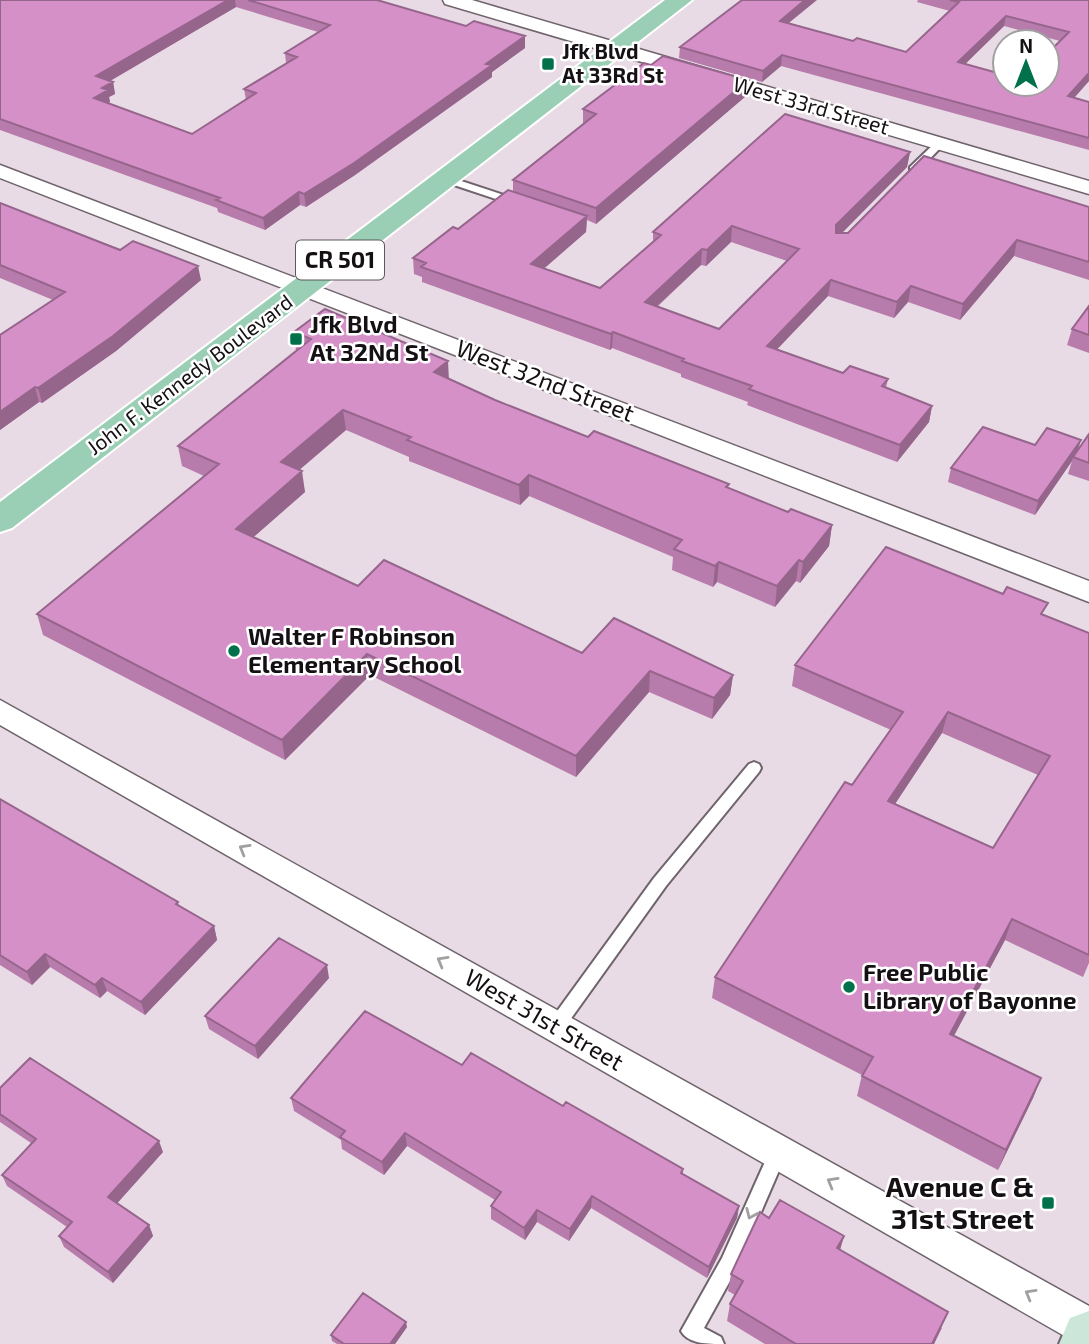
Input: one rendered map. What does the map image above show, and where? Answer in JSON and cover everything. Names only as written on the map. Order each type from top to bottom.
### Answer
[{"type":"main road","name":"John F. Kennedy Boulevard","points":[[0,520],[680,0]]},
{"type":"main road","points":[[1086,1344],[1089,1337]]},
{"type":"street","name":"West 33rd Street","points":[[452,0],[1089,188]]},
{"type":"street","name":"West 32nd Street","points":[[0,171],[1089,592]]},
{"type":"street","name":"West 31st Street","points":[[0,711],[1089,1328]]},
{"type":"lane","points":[[904,179],[939,144]]},
{"type":"lane","points":[[446,179],[524,205]]},
{"type":"lane","points":[[556,1026],[660,882],[754,768]]},
{"type":"lane","points":[[714,1344],[691,1331],[729,1264],[778,1152]]},
{"type":"building","points":[[0,0],[228,0],[96,76],[113,82],[102,88],[108,90],[94,98],[192,134],[256,93],[244,89],[297,57],[285,53],[330,25],[248,0],[377,0],[466,26],[474,21],[525,36],[486,64],[492,65],[354,163],[304,194],[299,192],[263,218],[216,200],[220,198],[0,119]]},
{"type":"building","points":[[742,0],[805,0],[780,21],[906,52],[959,2],[950,0],[1089,0],[1089,73],[1068,96],[1089,102],[1089,138],[782,55],[763,71],[680,47]]},
{"type":"building","points":[[663,56],[748,80],[596,208],[513,180],[596,114],[583,109],[644,63],[651,65]]},
{"type":"building","points":[[785,114],[910,152],[836,225],[836,233],[848,233],[924,156],[1089,207],[1089,262],[1017,240],[963,304],[911,286],[897,302],[831,280],[767,346],[843,373],[850,366],[888,379],[882,386],[932,406],[900,445],[749,389],[752,386],[613,332],[611,334],[421,267],[426,263],[413,258],[453,227],[458,229],[508,190],[587,216],[531,264],[600,288],[661,235],[653,232]],"holes":[[[732,226],[799,249],[719,329],[645,302],[702,249],[707,250]]]},
{"type":"building","points":[[0,203],[120,250],[133,241],[198,266],[113,336],[0,412],[0,335],[65,292],[0,265]]},
{"type":"building","points":[[1089,306],[1089,335],[1072,329]]},
{"type":"building","points":[[325,309],[448,361],[434,372],[495,400],[588,437],[594,431],[729,484],[726,487],[788,512],[791,509],[832,525],[803,562],[799,560],[777,586],[719,562],[715,566],[674,549],[682,540],[529,475],[519,485],[407,440],[411,437],[343,410],[281,462],[302,471],[236,529],[358,586],[384,560],[582,653],[614,618],[733,675],[714,698],[650,671],[576,756],[367,654],[282,740],[37,614],[219,464],[178,446],[311,339],[294,332]]},
{"type":"building","points":[[983,427],[1035,445],[1047,428],[1081,440],[1038,501],[951,468]]},
{"type":"building","points":[[1089,434],[1089,463],[1073,457]]},
{"type":"building","points":[[886,547],[1003,594],[1007,587],[1048,603],[1041,614],[1089,633],[1089,955],[1012,919],[950,1034],[1041,1078],[1006,1150],[862,1076],[873,1057],[715,977],[845,782],[852,785],[903,712],[795,665]],"holes":[[[948,712],[1050,756],[993,848],[888,801]]]},
{"type":"building","points":[[0,799],[178,902],[176,904],[214,926],[141,1002],[102,978],[95,985],[45,954],[27,972],[0,955]]},
{"type":"building","points":[[279,938],[327,965],[255,1046],[205,1016]]},
{"type":"building","points":[[365,1011],[462,1065],[471,1053],[563,1106],[566,1102],[683,1169],[681,1173],[739,1206],[709,1267],[592,1196],[570,1229],[537,1210],[524,1228],[491,1206],[501,1192],[405,1133],[382,1162],[340,1137],[345,1131],[291,1098]]},
{"type":"building","points":[[30,1058],[159,1141],[108,1197],[149,1225],[108,1272],[59,1236],[72,1222],[2,1175],[36,1139],[0,1114],[0,1088]]},
{"type":"building","points":[[780,1200],[844,1236],[837,1248],[948,1312],[932,1344],[796,1344],[730,1304],[743,1281],[731,1274],[760,1212],[769,1218]]},
{"type":"building","points":[[363,1293],[406,1322],[390,1344],[344,1344],[331,1335]]},
{"type":"place","name":"Jfk Blvd At 33Rd St","points":[[548,64]]},
{"type":"place","name":"Jfk Blvd At 32Nd St","points":[[296,339]]},
{"type":"place","name":"Walter F Robinson Elementary School","points":[[234,651]]},
{"type":"place","name":"Free Public Library of Bayonne","points":[[849,987]]},
{"type":"place","name":"Avenue C & 31st Street","points":[[1048,1203]]}]
